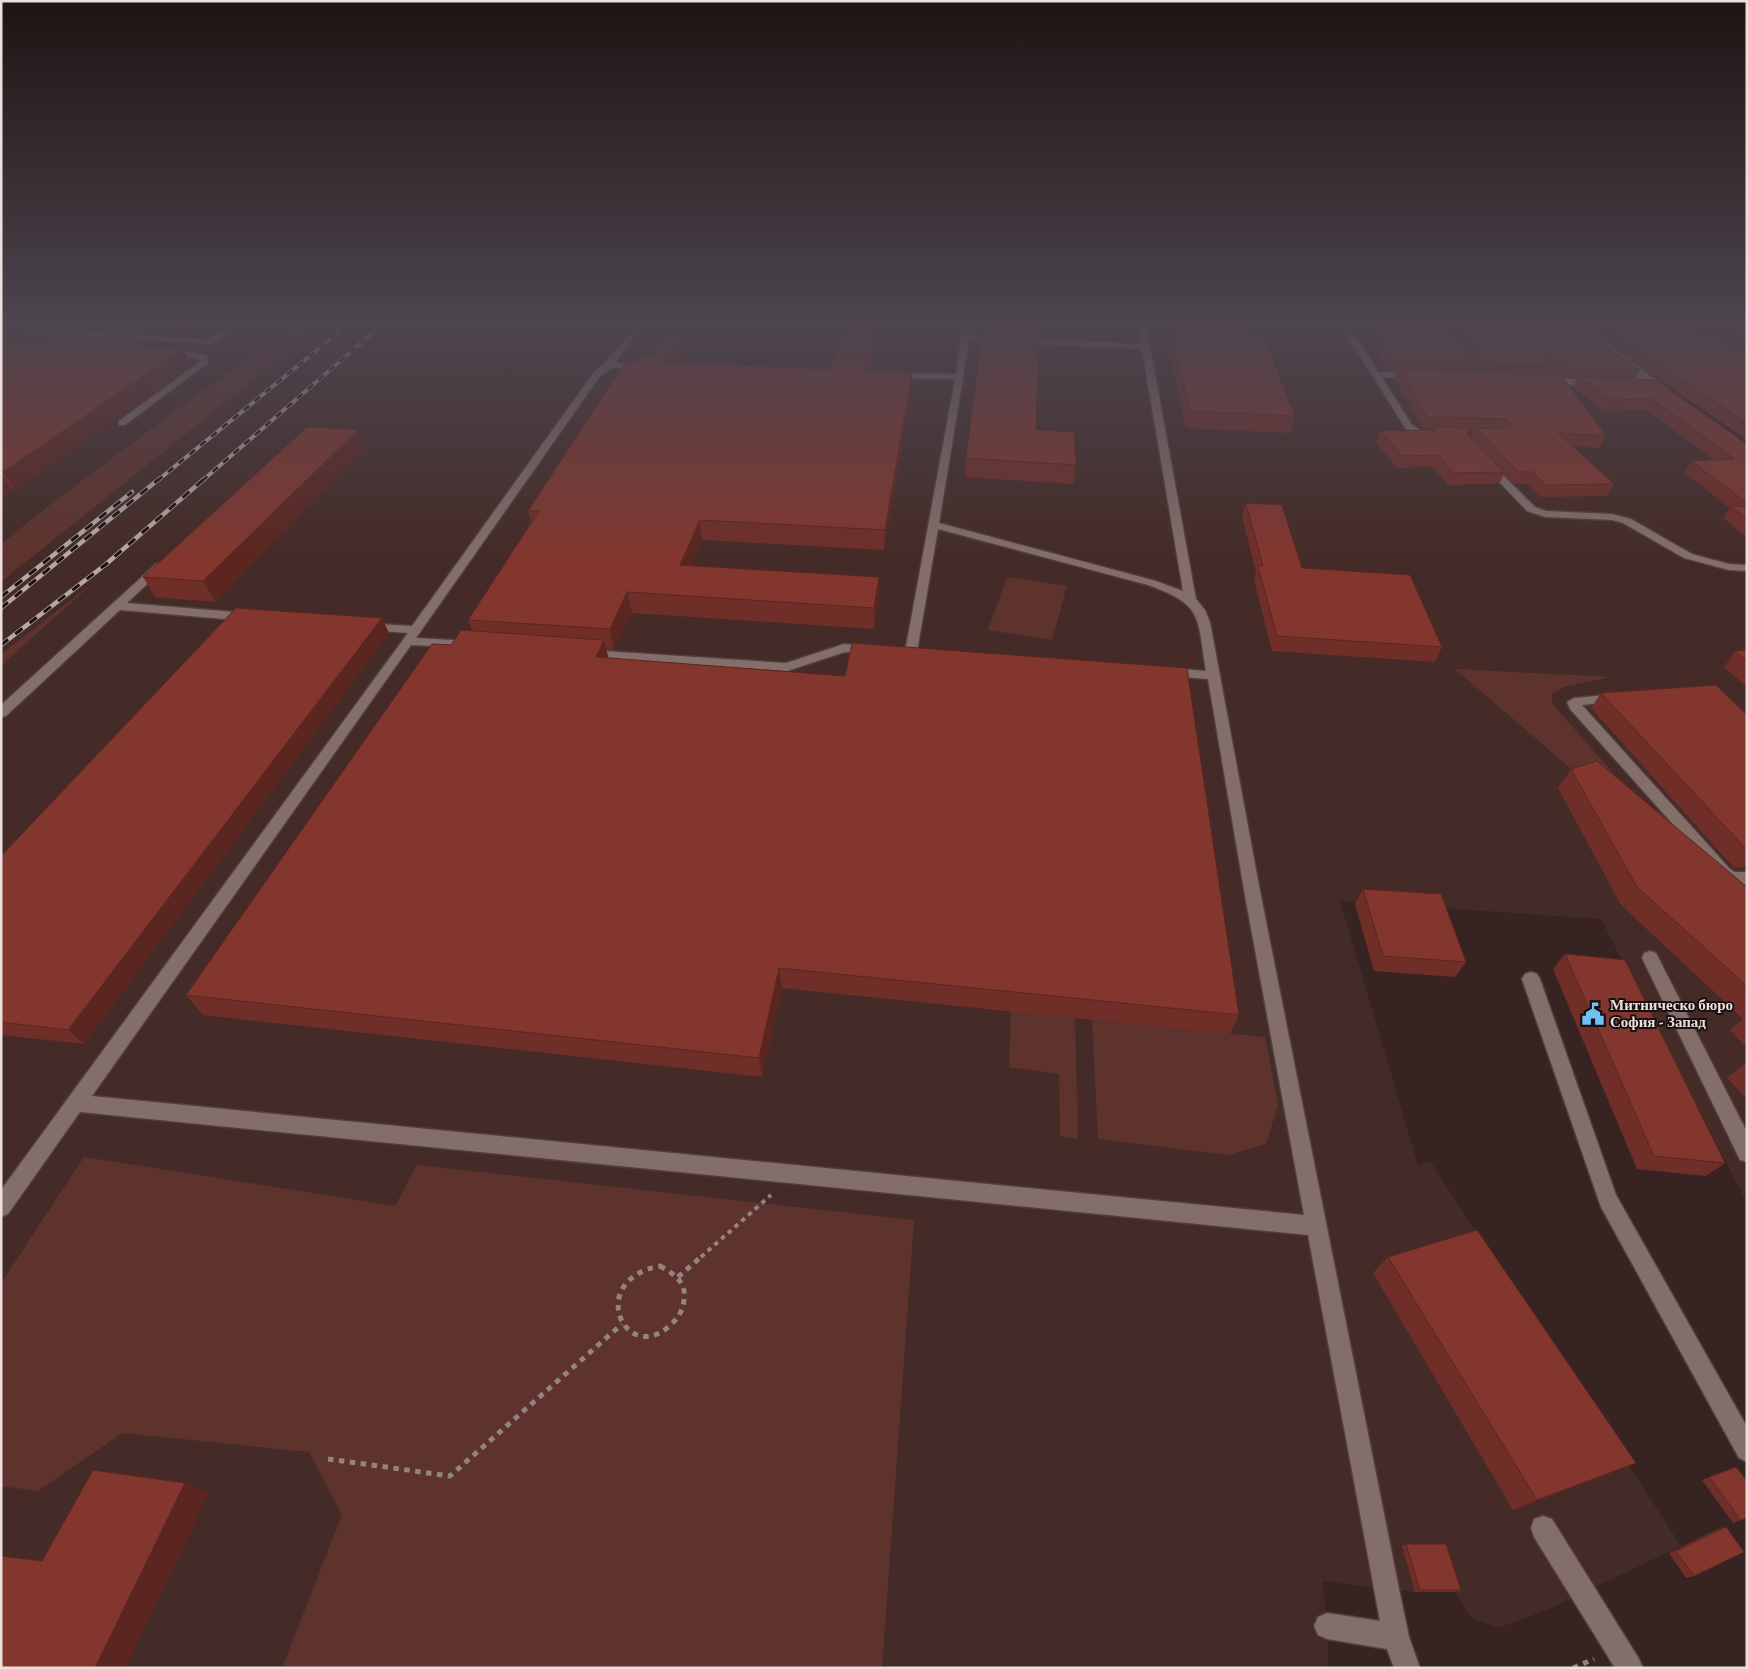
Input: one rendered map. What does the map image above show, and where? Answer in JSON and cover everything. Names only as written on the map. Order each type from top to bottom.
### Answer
[{"type":"street","points":[[1678,402],[1686,408]]},
{"type":"lane","points":[[122,423],[151,402]]},
{"type":"lane","points":[[1,1207],[577,402]]},
{"type":"lane","points":[[911,652],[956,402]]},
{"type":"lane","points":[[1156,402],[1190,600]]},
{"type":"lane","points":[[1393,402],[1409,427],[1418,433],[1442,434]]},
{"type":"lane","points":[[1482,459],[1531,509],[1545,514],[1612,517],[1627,521],[1688,556],[1729,567],[1747,568]]},
{"type":"lane","points":[[934,525],[1172,590],[1190,600],[1199,610],[1204,622],[1316,1226],[1396,1637],[1407,1668]]},
{"type":"lane","points":[[1,713],[167,559]]},
{"type":"lane","points":[[116,606],[255,618]]},
{"type":"lane","points":[[359,626],[488,646]]},
{"type":"lane","points":[[577,653],[787,667],[844,648],[882,651]]},
{"type":"lane","points":[[1155,671],[1213,675]]},
{"type":"lane","points":[[1626,698],[1574,702],[1575,706],[1725,873],[1732,878],[1747,878]]},
{"type":"lane","points":[[1650,958],[1747,1153]]},
{"type":"lane","points":[[1531,979],[1608,1200],[1747,1450]]},
{"type":"lane","points":[[76,1103],[1316,1226]]},
{"type":"lane","points":[[1543,1528],[1630,1668]]},
{"type":"lane","points":[[1327,1626],[1396,1637]]},
{"type":"path","points":[[678,1277],[794,1174]]},
{"type":"path","points":[[660,1266],[670,1270],[684,1285],[685,1296],[679,1318],[661,1334],[650,1337],[639,1336],[629,1332],[622,1324],[618,1314],[617,1302],[621,1290],[638,1271],[648,1267],[660,1266]]},
{"type":"path","points":[[328,1459],[450,1476],[622,1324]]},
{"type":"shaded area","points":[[1,402],[188,402],[52,503],[1,544]]},
{"type":"shaded area","points":[[188,402],[226,402],[1,582],[1,544],[52,503]]},
{"type":"shaded area","points":[[226,402],[1674,402],[1747,455],[1747,1203],[1601,919],[1340,901],[1418,1165],[1430,1161],[1681,1546],[1549,1609],[1498,1628],[1470,1617],[1455,1592],[1415,1592],[1322,1581],[1327,1626],[1328,1663],[1326,1668],[1,1668],[1,666],[87,588],[1,654],[1,582]]},
{"type":"shaded area","points":[[1007,577],[1067,586],[1052,640],[988,630]]},
{"type":"shaded area","points":[[94,582],[1,666],[1,654]]},
{"type":"shaded area","points":[[1455,669],[1611,677],[1563,687],[1552,694],[1552,703],[1690,862],[1584,780]]},
{"type":"shaded area","points":[[1011,1011],[1075,1018],[1078,1139],[1060,1136],[1059,1074],[1009,1067]]},
{"type":"shaded area","points":[[1092,1020],[1265,1037],[1278,1105],[1266,1144],[1228,1155],[1098,1139]]},
{"type":"shaded area","points":[[84,1157],[395,1206],[417,1165],[914,1220],[882,1668],[282,1668],[342,1515],[309,1452],[122,1433],[38,1491],[1,1486],[1,1283]]},
{"type":"building","points":[[1,402],[106,402],[3,472],[1,472]]},
{"type":"building","points":[[599,402],[907,402],[885,530],[700,520],[680,565],[879,577],[874,608],[627,592],[610,629],[468,620],[539,511],[528,511]]},
{"type":"building","points":[[973,402],[1037,402],[1036,430],[1074,432],[1076,465],[966,458]]},
{"type":"building","points":[[1188,402],[1289,402],[1295,416],[1190,411]]},
{"type":"building","points":[[1419,402],[1581,402],[1606,436],[1558,433],[1614,484],[1546,485],[1533,472],[1519,472],[1474,428],[1506,429],[1513,425],[1507,419],[1428,417]]},
{"type":"building","points":[[1656,402],[1686,402],[1747,444],[1747,503],[1691,461],[1735,459]]},
{"type":"building","points":[[1715,402],[1747,402],[1747,423]]},
{"type":"building","points":[[307,427],[358,430],[203,581],[143,577]]},
{"type":"building","points":[[1434,427],[1474,428],[1467,432],[1467,434],[1504,472],[1454,473],[1438,455],[1402,456],[1381,431],[1437,430]]},
{"type":"building","points":[[1246,503],[1282,505],[1302,568],[1410,575],[1442,647],[1277,636],[1258,566],[1263,566]]},
{"type":"building","points":[[1731,506],[1747,506],[1747,519]]},
{"type":"building","points":[[236,608],[382,618],[68,1030],[1,1022],[1,856]]},
{"type":"building","points":[[461,630],[604,640],[596,657],[845,676],[852,643],[1187,668],[1239,1015],[779,968],[759,1058],[186,995],[432,644],[451,645]]},
{"type":"building","points":[[1747,650],[1747,661],[1735,651]]},
{"type":"building","points":[[1716,685],[1747,715],[1747,850],[1601,693]]},
{"type":"building","points":[[1597,761],[1747,887],[1747,986],[1637,887],[1571,769]]},
{"type":"building","points":[[1363,889],[1441,894],[1466,962],[1383,956]]},
{"type":"building","points":[[1565,954],[1625,960],[1725,1163],[1654,1156]]},
{"type":"building","points":[[1477,1230],[1636,1463],[1537,1500],[1388,1257]]},
{"type":"building","points":[[1736,1467],[1747,1481],[1747,1518],[1741,1520],[1709,1477]]},
{"type":"building","points":[[93,1470],[185,1483],[95,1668],[1,1668],[1,1556],[42,1561]]},
{"type":"building","points":[[1726,1527],[1744,1552],[1694,1576],[1676,1551]]},
{"type":"building","points":[[1406,1544],[1446,1544],[1461,1590],[1420,1590]]},
{"type":"railway","points":[[157,481],[254,402]]},
{"type":"railway","points":[[202,481],[293,402]]},
{"type":"railway","points":[[1,608],[159,479]]},
{"type":"railway","points":[[1,645],[105,565],[204,479]]},
{"type":"railway","points":[[1,597],[132,492]]},
{"type":"place","name":"Митническо бюро София - Запад","points":[[1593,1014]]}]
